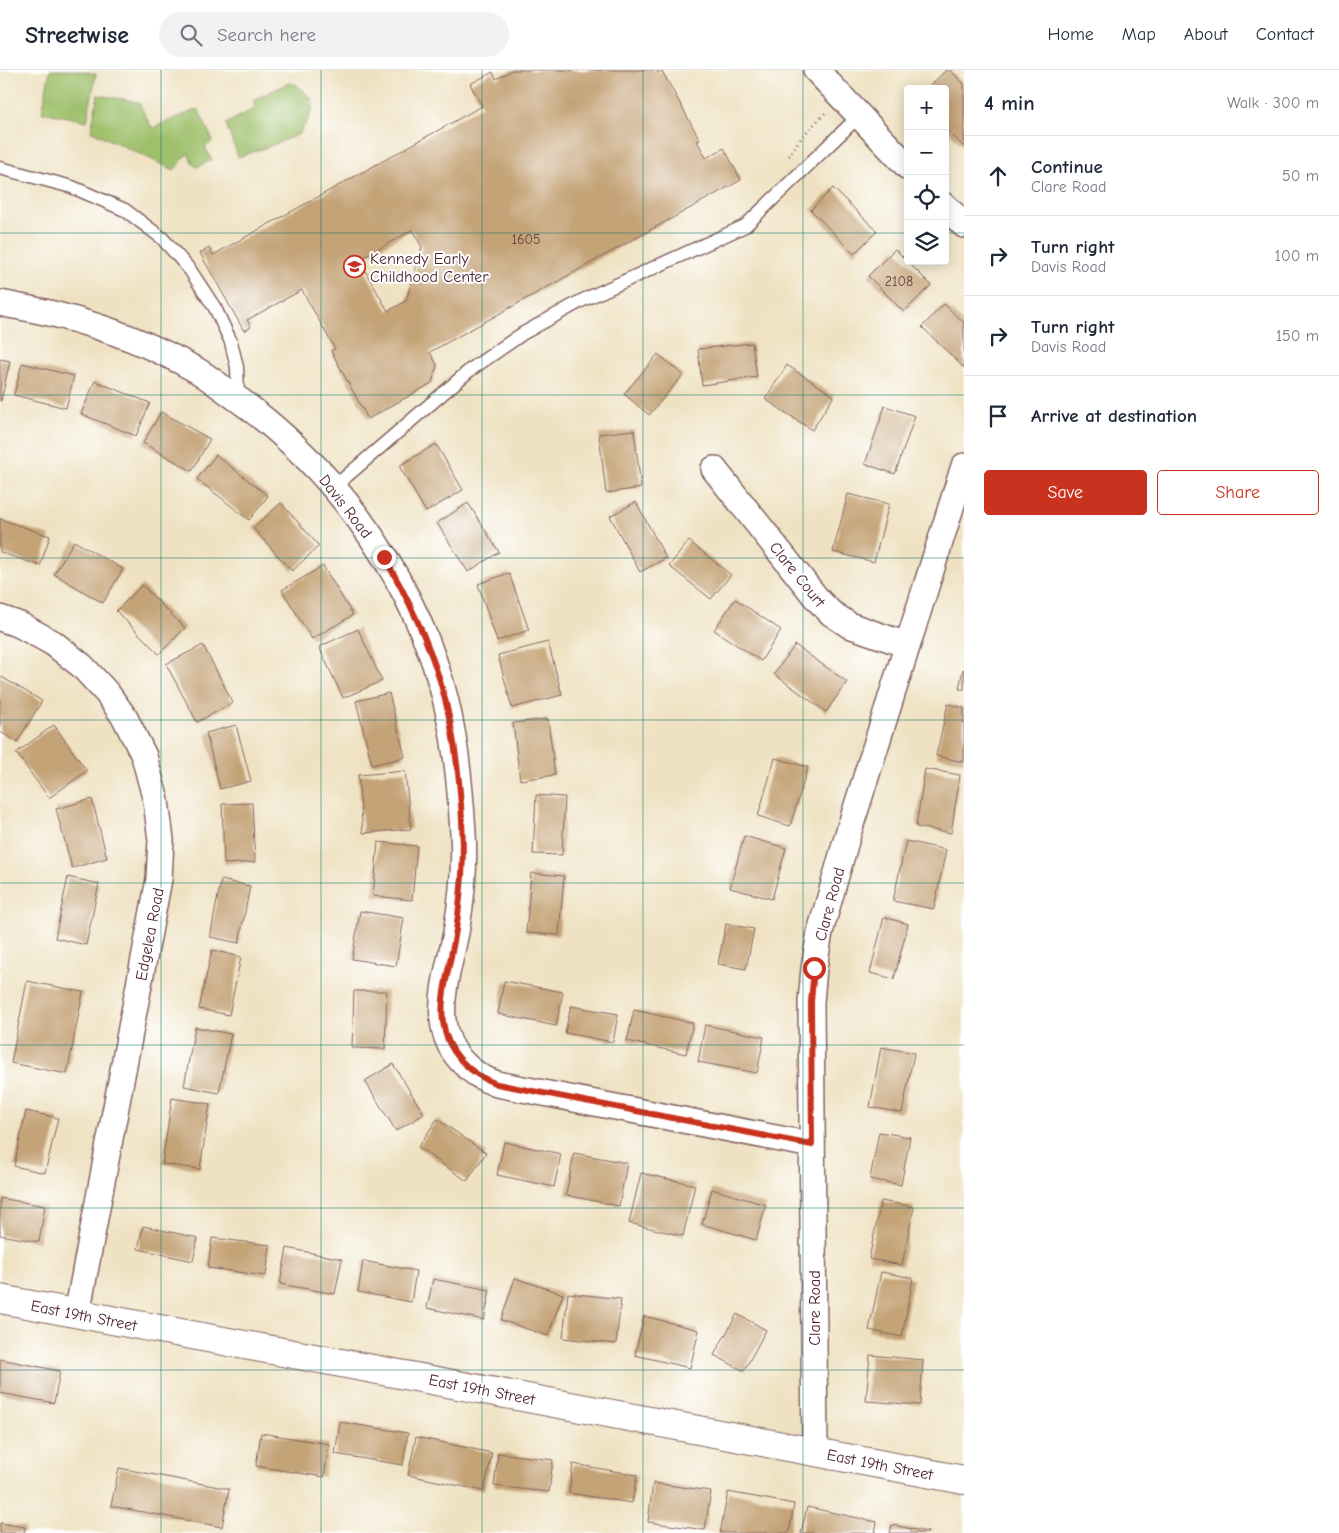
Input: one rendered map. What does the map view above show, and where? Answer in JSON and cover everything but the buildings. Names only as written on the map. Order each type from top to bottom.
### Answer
[{"type":"street","points":[[816,70],[904,163]]},
{"type":"street","points":[[949,210],[964,226]]},
{"type":"street","name":"Davis Road","points":[[0,303],[57,314],[146,346],[198,371],[238,399],[289,439],[334,487],[355,512],[403,589],[424,637],[440,682],[451,726],[458,774],[463,836],[462,884],[458,925],[442,1001],[443,1022],[450,1048],[466,1066],[486,1080],[497,1084],[812,1145]]},
{"type":"street","name":"Clare Road","points":[[815,1452],[811,1002],[814,968],[820,932],[907,645],[964,466]]},
{"type":"street","name":"Clare Court","points":[[714,469],[818,600],[831,613],[849,625],[907,645]]},
{"type":"street","name":"Edgelea Road","points":[[0,618],[20,625],[53,643],[82,666],[107,693],[124,718],[144,756],[156,800],[162,840],[159,880],[77,1314]]},
{"type":"street","name":"East 19th Street","points":[[0,1299],[964,1480]]},
{"type":"lane","points":[[334,487],[470,370],[522,334],[581,301],[745,226],[859,116]]},
{"type":"lane","points":[[0,168],[72,187],[125,210],[162,238],[190,270],[215,308],[232,342],[237,367],[238,399]]},
{"type":"path","points":[[785,165],[794,147],[827,111]]},
{"type":"green space","points":[[50,70],[74,70],[96,74],[87,121],[42,112]]},
{"type":"green space","points":[[289,83],[297,85],[311,98],[313,107],[308,120],[299,134],[238,157],[226,124],[255,108],[253,100]]},
{"type":"green space","points":[[98,95],[138,102],[152,128],[198,109],[213,141],[205,147],[212,160],[197,167],[193,164],[188,153],[174,170],[91,131]]},
{"type":"place","name":"Kennedy Early Childhood Center","points":[[354,267]]},
{"type":"route","points":[[384,557],[403,589],[424,637],[440,682],[451,726],[458,774],[463,836],[462,884],[458,925],[442,1001],[443,1022],[450,1048],[466,1066],[486,1080],[497,1084],[812,1145],[811,1002],[814,968]]}]
